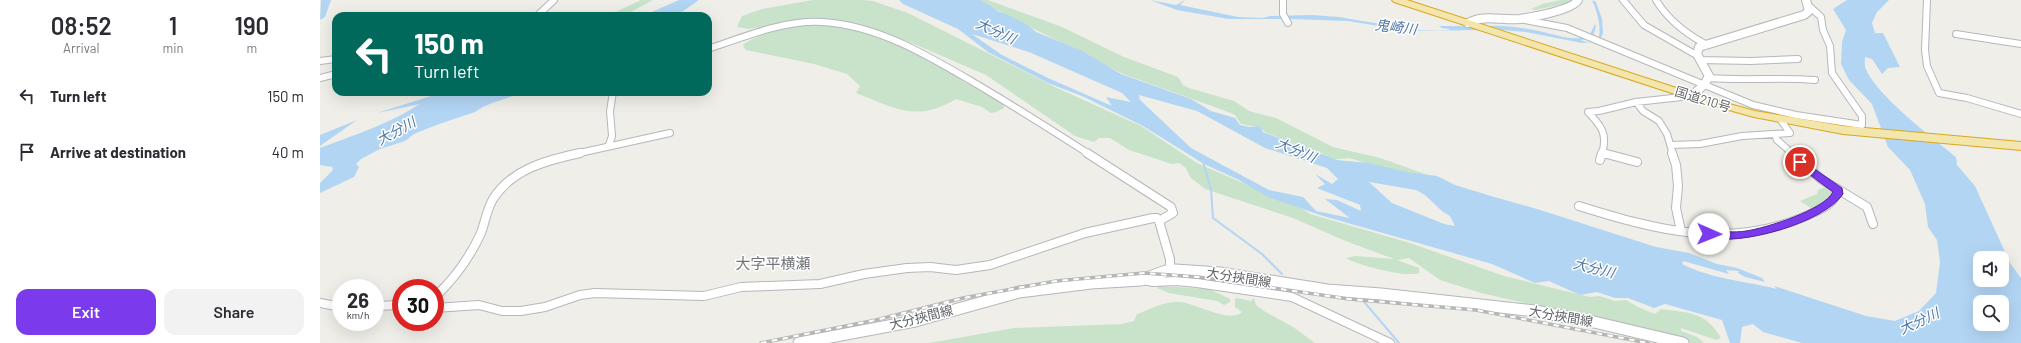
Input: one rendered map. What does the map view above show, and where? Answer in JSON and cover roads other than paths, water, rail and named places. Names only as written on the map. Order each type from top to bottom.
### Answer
[{"type":"highway","name":"国道210号","points":[[1397,0],[1733,109],[1826,128],[1865,129],[2021,146]]},
{"type":"main road","name":"大分挾間線","points":[[799,343],[915,321],[970,304],[1019,292],[1091,283],[1141,280],[1166,271],[1204,272],[1327,290],[1381,294],[1535,311],[1594,322],[1683,343]]},
{"type":"street","points":[[541,12],[554,0]]},
{"type":"street","points":[[1283,0],[1284,15],[1288,22]]},
{"type":"street","points":[[1471,24],[1477,18],[1520,18],[1571,7],[1576,4],[1578,0]]},
{"type":"street","points":[[1623,0],[1644,25],[1699,58],[1751,62],[1798,59]]},
{"type":"street","points":[[1656,0],[1665,14],[1679,28],[1705,44]]},
{"type":"street","points":[[1927,0],[1925,50],[1927,66],[1939,93],[1966,98],[2021,114]]},
{"type":"street","points":[[1520,18],[1571,29],[1763,108],[1865,129],[1862,114],[1832,72],[1830,46],[1823,30],[1821,17],[1807,3]]},
{"type":"street","points":[[1709,78],[1699,58],[1698,48],[1705,44],[1804,15],[1808,11],[1807,3]]},
{"type":"street","points":[[712,48],[775,29],[809,22],[837,23],[874,33],[935,60],[1034,119],[1162,200],[1171,207],[1173,213],[1159,221]]},
{"type":"street","points":[[1956,34],[2021,44]]},
{"type":"street","points":[[320,61],[332,60]]},
{"type":"street","points":[[320,78],[332,75]]},
{"type":"street","points":[[1637,162],[1601,156],[1604,142],[1602,127],[1588,112],[1603,111],[1625,103],[1691,96],[1704,85],[1709,78]]},
{"type":"street","points":[[1709,78],[1730,80],[1794,78],[1815,80]]},
{"type":"street","points":[[609,145],[613,138],[614,131],[610,110],[612,96]]},
{"type":"street","points":[[1636,102],[1643,110],[1659,121],[1666,130],[1678,175],[1676,208],[1681,231]]},
{"type":"street","points":[[1671,145],[1700,144],[1736,136],[1790,133],[1780,119]]},
{"type":"street","points":[[444,288],[473,246],[483,228],[488,209],[494,199],[502,188],[515,175],[542,162],[609,145],[670,133]]},
{"type":"street","points":[[1775,134],[1777,140],[1821,179],[1867,207],[1873,224]]},
{"type":"street","points":[[1578,206],[1631,222],[1681,231],[1733,235],[1758,232],[1794,222],[1818,210],[1833,200],[1838,190]]},
{"type":"street","points":[[444,307],[478,305],[513,312],[545,307],[580,295],[595,293],[704,296],[746,287],[766,288],[820,284],[864,274],[907,268],[956,270],[990,265],[1091,232],[1153,218],[1157,218],[1159,221],[1170,259],[1170,267],[1166,271]]},
{"type":"street","points":[[1141,280],[1153,282],[1176,281],[1197,283],[1292,297],[1390,343]]},
{"type":"street","points":[[320,303],[332,305]]},
{"type":"water","points":[[679,0],[699,0],[682,12],[652,12]]},
{"type":"water","name":"大分川","points":[[899,0],[980,0],[999,12],[1007,14],[1026,24],[1036,32],[1082,51],[1121,74],[1191,99],[1211,111],[1235,118],[1240,125],[1250,127],[1260,126],[1263,132],[1337,160],[1369,163],[1406,172],[1437,176],[1455,185],[1537,209],[1656,247],[1689,253],[1717,264],[1737,268],[1762,278],[1765,282],[1745,277],[1738,273],[1739,271],[1726,270],[1729,274],[1683,261],[1682,264],[1705,273],[1777,289],[1774,286],[1866,316],[1895,321],[1919,311],[1936,293],[1940,262],[1937,240],[1928,227],[1925,204],[1910,170],[1888,147],[1872,104],[1849,80],[1841,64],[1842,42],[1846,30],[1833,9],[1847,0],[1889,0],[1877,12],[1872,23],[1875,33],[1883,33],[1900,67],[1888,68],[1882,74],[1872,59],[1865,57],[1865,68],[1881,91],[1906,116],[1956,157],[1957,165],[1975,186],[2005,251],[1973,251],[1973,287],[2009,287],[2009,261],[2021,278],[2021,343],[1802,343],[1763,332],[1753,324],[1742,327],[1740,343],[1730,343],[1722,320],[1665,304],[1654,308],[1628,298],[1615,298],[1597,292],[1580,295],[1549,281],[1535,283],[1492,264],[1323,216],[1268,197],[1239,180],[1204,164],[1143,126],[1082,96],[1048,83],[988,52],[958,29],[903,4]],"holes":[[[972,34],[1029,52],[1122,93],[1131,102],[1106,97],[1112,106],[1048,78],[1002,55]],[[1139,95],[1197,111],[1265,148],[1327,168],[1338,179],[1332,184],[1315,174],[1325,184],[1317,188],[1360,205],[1361,211],[1337,200],[1325,199],[1350,218],[1316,211],[1303,197],[1269,190],[1191,148],[1137,97],[1140,99]],[[1369,182],[1416,190],[1425,195],[1443,212],[1450,216],[1455,226],[1444,224],[1392,203]]]},
{"type":"water","name":"鬼崎川","points":[[1150,0],[1176,5],[1185,0],[1180,5],[1238,17],[1263,18],[1270,16],[1312,15],[1339,17],[1416,30],[1436,31],[1410,31],[1348,21],[1229,19],[1177,10]]},
{"type":"water","points":[[1592,0],[1596,2],[1602,19],[1603,33],[1601,38],[1596,41],[1599,37],[1600,30],[1597,13]]},
{"type":"water","points":[[1595,24],[1596,26],[1593,37],[1581,40],[1590,43],[1582,43],[1526,32],[1502,30],[1489,26],[1504,26],[1536,30],[1565,37],[1579,38],[1589,36]]},
{"type":"water","points":[[1439,26],[1469,26],[1483,30],[1448,30],[1449,29]]},
{"type":"water","name":"大分川","points":[[431,96],[512,96],[475,112],[414,134],[405,141],[380,149],[361,159],[356,164],[359,167],[354,177],[320,193],[320,183],[333,170],[332,167],[320,165],[320,148],[384,123],[420,104],[377,113]]},
{"type":"water","points":[[357,120],[320,146],[320,135]]},
{"type":"waterway","points":[[320,17],[326,0]]},
{"type":"waterway","points":[[1203,162],[1211,189],[1213,218],[1262,254],[1282,274]]},
{"type":"waterway","points":[[1360,297],[1399,343]]},
{"type":"railway","points":[[761,343],[876,320],[963,298],[1056,281],[1144,273],[1198,277],[1349,299],[1476,310],[1648,343]]},
{"type":"district","name":"大字平横瀬","points":[[773,264]]}]
